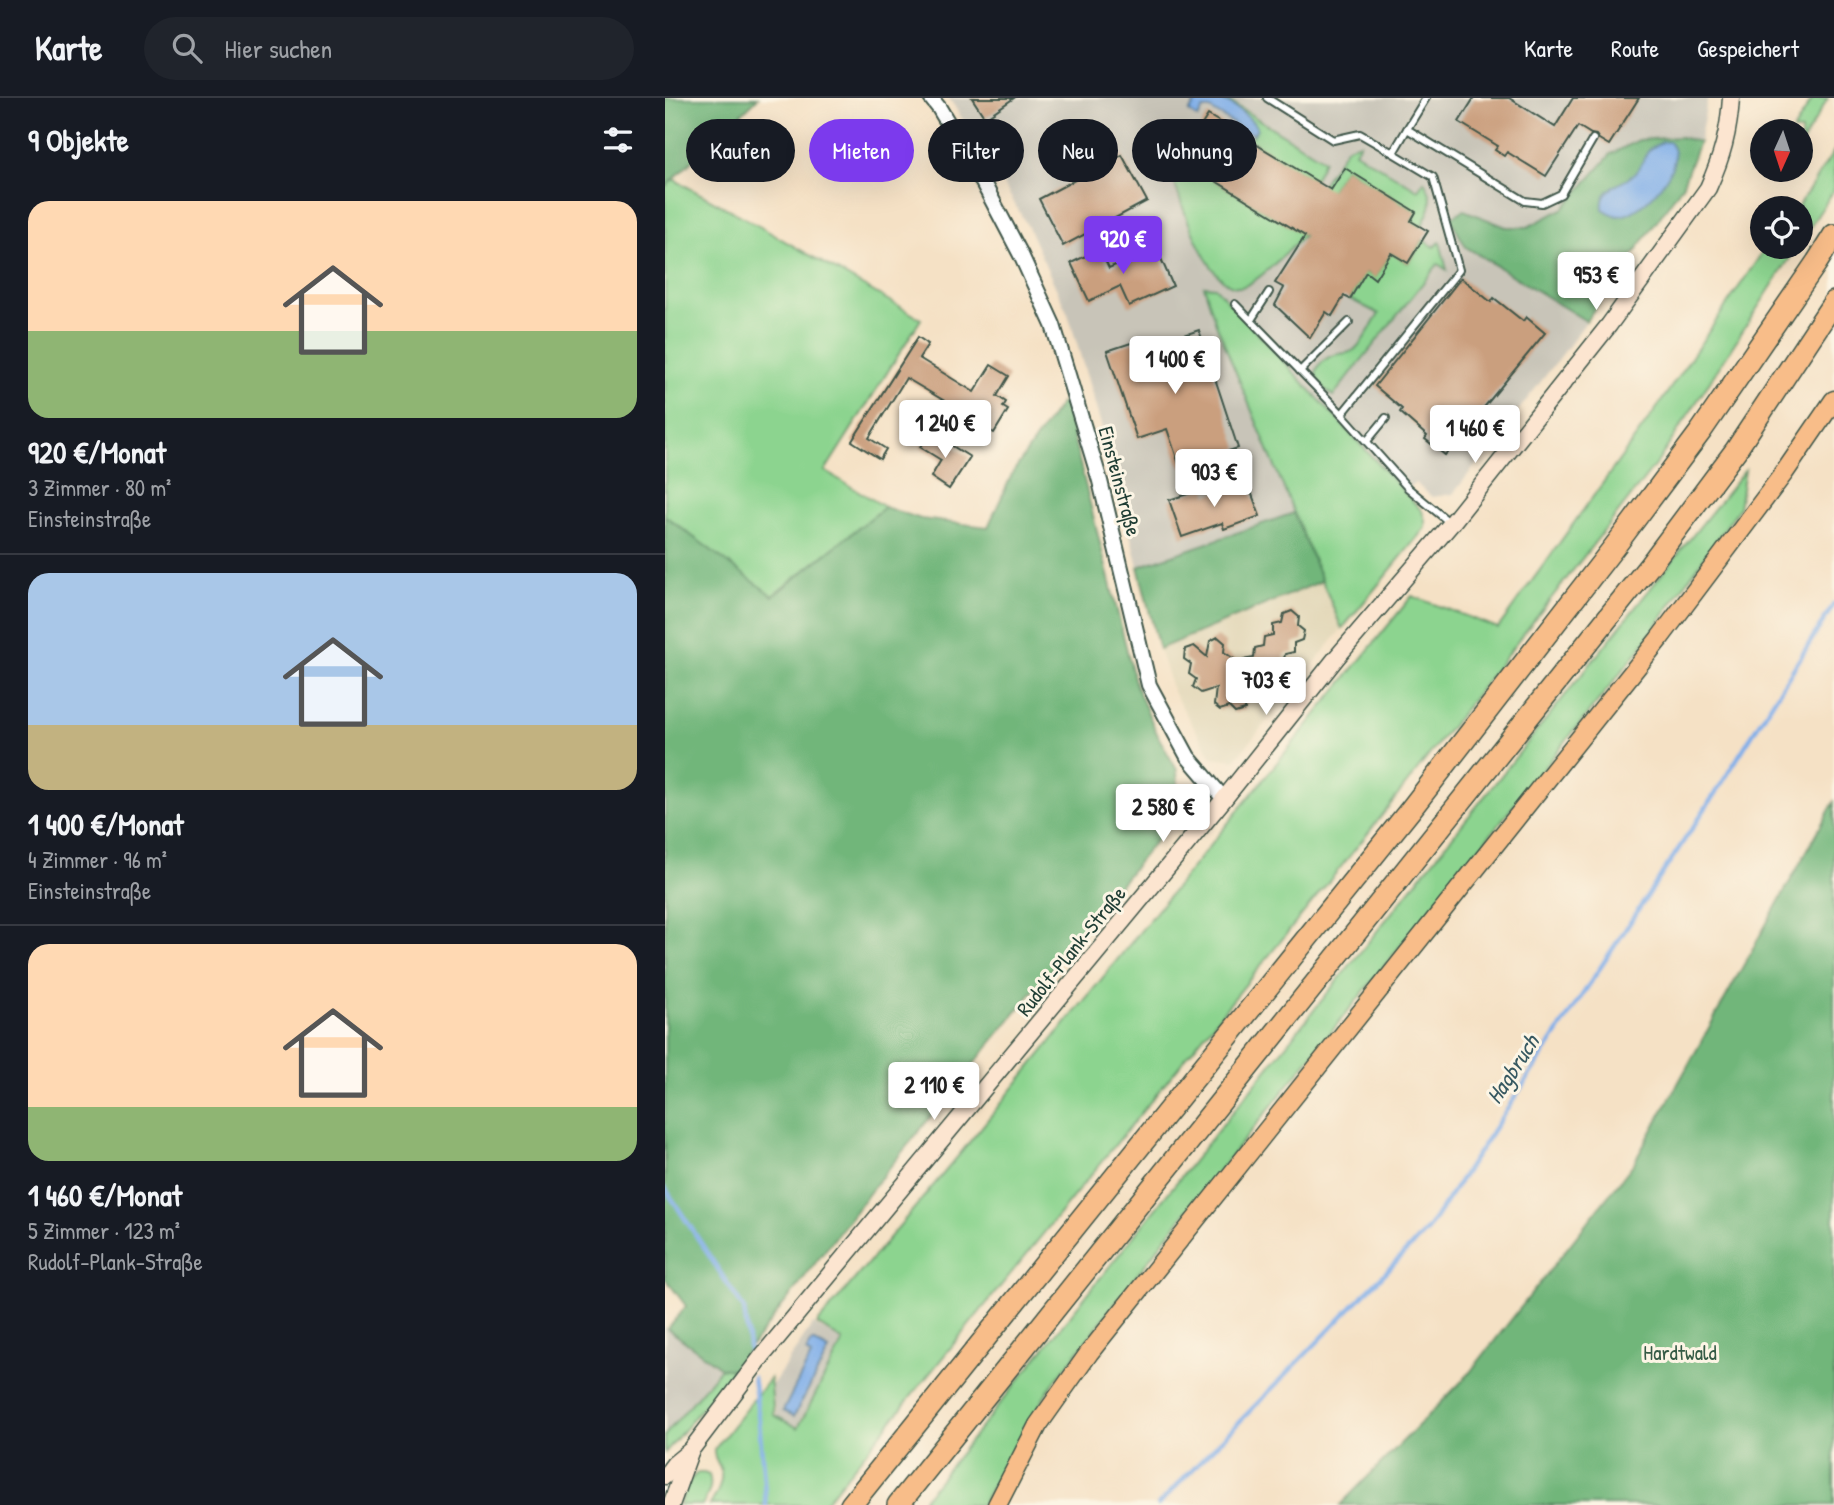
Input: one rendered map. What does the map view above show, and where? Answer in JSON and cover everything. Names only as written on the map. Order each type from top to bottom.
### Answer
[{"type":"highway","points":[[851,1505],[1411,809],[1618,542],[1701,431],[1834,235]]},
{"type":"highway","points":[[898,1505],[1650,565],[1736,450],[1834,302]]},
{"type":"main road","name":"Rudolf-Plank-Straße","points":[[665,1476],[674,1464],[691,1450],[763,1355],[1224,799],[1337,657],[1451,524],[1609,325],[1708,188],[1726,142],[1731,98]]},
{"type":"main road","points":[[997,1505],[1038,1425],[1089,1353],[1650,650],[1784,472],[1834,400]]},
{"type":"main road","name":"Rudolf-Plank-Straße","points":[[671,1505],[691,1450]]},
{"type":"street","name":"Einsteinstraße","points":[[931,98],[979,175],[1021,254],[1053,326],[1100,481],[1149,685],[1188,757],[1224,799]]},
{"type":"lane","points":[[1267,98],[1333,140],[1360,134],[1433,177],[1459,270],[1342,414]]},
{"type":"lane","points":[[1393,153],[1426,98]]},
{"type":"lane","points":[[1407,129],[1525,201],[1542,203],[1561,194],[1593,139]]},
{"type":"lane","points":[[1251,320],[1269,292]]},
{"type":"lane","points":[[1235,304],[1342,414],[1408,488],[1451,524]]},
{"type":"lane","points":[[1300,371],[1349,322]]},
{"type":"lane","points":[[1367,441],[1386,418]]},
{"type":"shaded area","points":[[949,98],[1707,98],[1699,142],[1682,186],[1568,347],[1453,494],[1432,497],[1415,483],[1404,493],[1215,287],[1204,287],[1216,324],[1294,513],[1138,567],[1114,468],[1068,314],[1028,227],[1002,182],[1024,182],[1024,119],[962,119]]},
{"type":"shaded area","points":[[1322,581],[1342,629],[1235,760],[1212,757],[1173,692],[1159,649]]},
{"type":"shaded area","points":[[813,1324],[843,1341],[797,1427],[776,1415],[772,1385]]},
{"type":"shaded area","points":[[665,1327],[721,1368],[665,1435]]},
{"type":"green space","points":[[665,98],[758,98],[736,119],[686,119],[686,167],[665,187]]},
{"type":"green space","points":[[1224,98],[1324,160],[1314,180],[1257,145],[1257,119],[1247,119],[1244,113],[1223,101]]},
{"type":"green space","points":[[1813,98],[1828,98],[1813,124],[1813,119],[1800,119]]},
{"type":"green space","points":[[1680,137],[1699,142],[1682,186],[1586,321],[1466,247],[1450,218],[1464,210],[1506,227],[1528,227],[1564,208],[1611,154],[1639,140]]},
{"type":"green space","points":[[1360,143],[1355,152],[1418,190],[1424,181],[1431,204],[1421,227],[1411,221],[1416,212],[1345,168],[1328,195],[1319,189],[1347,147]]},
{"type":"green space","points":[[1834,151],[1834,190],[1813,222],[1813,196],[1805,196]]},
{"type":"green space","points":[[673,179],[921,319],[825,471],[885,507],[772,596],[665,516],[665,187]]},
{"type":"green space","points":[[1174,182],[1218,182],[1304,235],[1274,265],[1241,287],[1228,284],[1217,273],[1205,257],[1186,217]]},
{"type":"green space","points":[[1423,240],[1434,247],[1440,242],[1447,270],[1438,264],[1333,396],[1317,379],[1319,365],[1333,356],[1348,353],[1358,347],[1379,314],[1350,299],[1365,272],[1375,278],[1391,253],[1408,263]]},
{"type":"green space","points":[[1758,259],[1789,259],[1659,460],[1366,836],[823,1505],[710,1505],[721,1481],[714,1450],[770,1378],[774,1415],[798,1428],[843,1341],[817,1324],[959,1155],[1412,596],[1498,628],[1657,408]]},
{"type":"green space","points":[[1204,286],[1215,287],[1422,511],[1425,528],[1342,629],[1216,324]]},
{"type":"green space","points":[[1061,403],[1065,404],[1136,686],[1159,738],[1177,770],[1179,812],[880,1179],[733,1370],[721,1368],[668,1329],[686,1306],[665,1278],[665,516],[773,596],[885,507],[921,519],[988,527],[1013,472]]},
{"type":"green space","points":[[1745,470],[1739,508],[1636,654],[1185,1213],[1049,1389],[981,1505],[919,1505]]},
{"type":"green space","points":[[1294,513],[1322,581],[1159,649],[1138,567]]},
{"type":"green space","name":"Hardtwald","points":[[1834,802],[1834,1505],[1340,1505],[1467,1376],[1634,1163]]},
{"type":"green space","points":[[721,1368],[733,1370],[665,1453],[665,1435]]},
{"type":"green space","points":[[697,1473],[709,1475],[710,1487],[706,1498],[702,1505],[679,1505],[690,1480]]},
{"type":"water","points":[[1198,99],[1219,99],[1250,119],[1226,119],[1210,109],[1203,109],[1198,118],[1189,112]]},
{"type":"water","points":[[1663,142],[1669,142],[1672,147],[1674,161],[1656,192],[1627,214],[1616,216],[1603,209],[1603,201],[1609,190],[1633,175],[1649,150]]},
{"type":"water","points":[[812,1341],[829,1350],[794,1416],[783,1411],[811,1356],[806,1352]]},
{"type":"building","points":[[972,98],[1014,98],[985,118]]},
{"type":"building","points":[[1474,98],[1509,98],[1555,127],[1573,98],[1639,98],[1609,145],[1578,126],[1546,176],[1507,152],[1504,156],[1495,150],[1498,146],[1459,122]]},
{"type":"building","points":[[1257,145],[1331,190],[1345,168],[1416,212],[1411,221],[1428,231],[1408,263],[1391,253],[1375,279],[1366,272],[1350,299],[1344,296],[1332,316],[1326,312],[1310,338],[1275,305],[1284,288],[1275,283],[1305,236],[1217,182],[1257,182]]},
{"type":"building","points":[[1122,155],[1132,173],[1132,182],[1137,182],[1147,201],[1063,246],[1039,199],[1071,182],[1118,182],[1118,157]]},
{"type":"building","points":[[1156,247],[1173,286],[1129,306],[1120,286],[1089,301],[1071,263],[1100,249],[1109,268]]},
{"type":"building","points":[[1461,278],[1491,302],[1494,298],[1523,321],[1526,317],[1545,333],[1445,455],[1425,439],[1427,436],[1400,412],[1402,409],[1375,386]]},
{"type":"building","points":[[1199,330],[1238,448],[1180,467],[1167,429],[1137,439],[1107,351],[1137,341],[1140,350]]},
{"type":"building","points":[[918,337],[928,344],[919,358],[974,392],[991,365],[1009,376],[997,396],[1006,402],[1003,407],[1008,410],[994,433],[906,378],[869,438],[886,449],[880,459],[852,441]]},
{"type":"building","points":[[930,432],[970,457],[949,489],[931,477],[941,460],[920,447]]},
{"type":"building","points":[[1247,481],[1260,516],[1224,529],[1222,523],[1182,537],[1169,500],[1206,488],[1208,495]]},
{"type":"building","points":[[1292,611],[1299,617],[1298,626],[1304,631],[1302,640],[1294,643],[1294,652],[1285,654],[1283,664],[1275,666],[1274,676],[1265,678],[1264,687],[1256,689],[1255,699],[1246,701],[1245,710],[1235,713],[1229,707],[1220,710],[1214,705],[1216,688],[1201,693],[1193,687],[1196,679],[1189,674],[1191,664],[1184,659],[1185,649],[1194,646],[1207,657],[1210,641],[1218,637],[1225,643],[1224,652],[1237,661],[1254,658],[1255,648],[1263,646],[1264,637],[1273,635],[1273,625],[1282,623],[1284,614]]},
{"type":"waterway","name":"Hagbruch","points":[[1158,1505],[1428,1229],[1722,783],[1834,604]]},
{"type":"waterway","points":[[665,1188],[744,1309],[751,1361]]},
{"type":"waterway","points":[[753,1377],[766,1505]]}]
